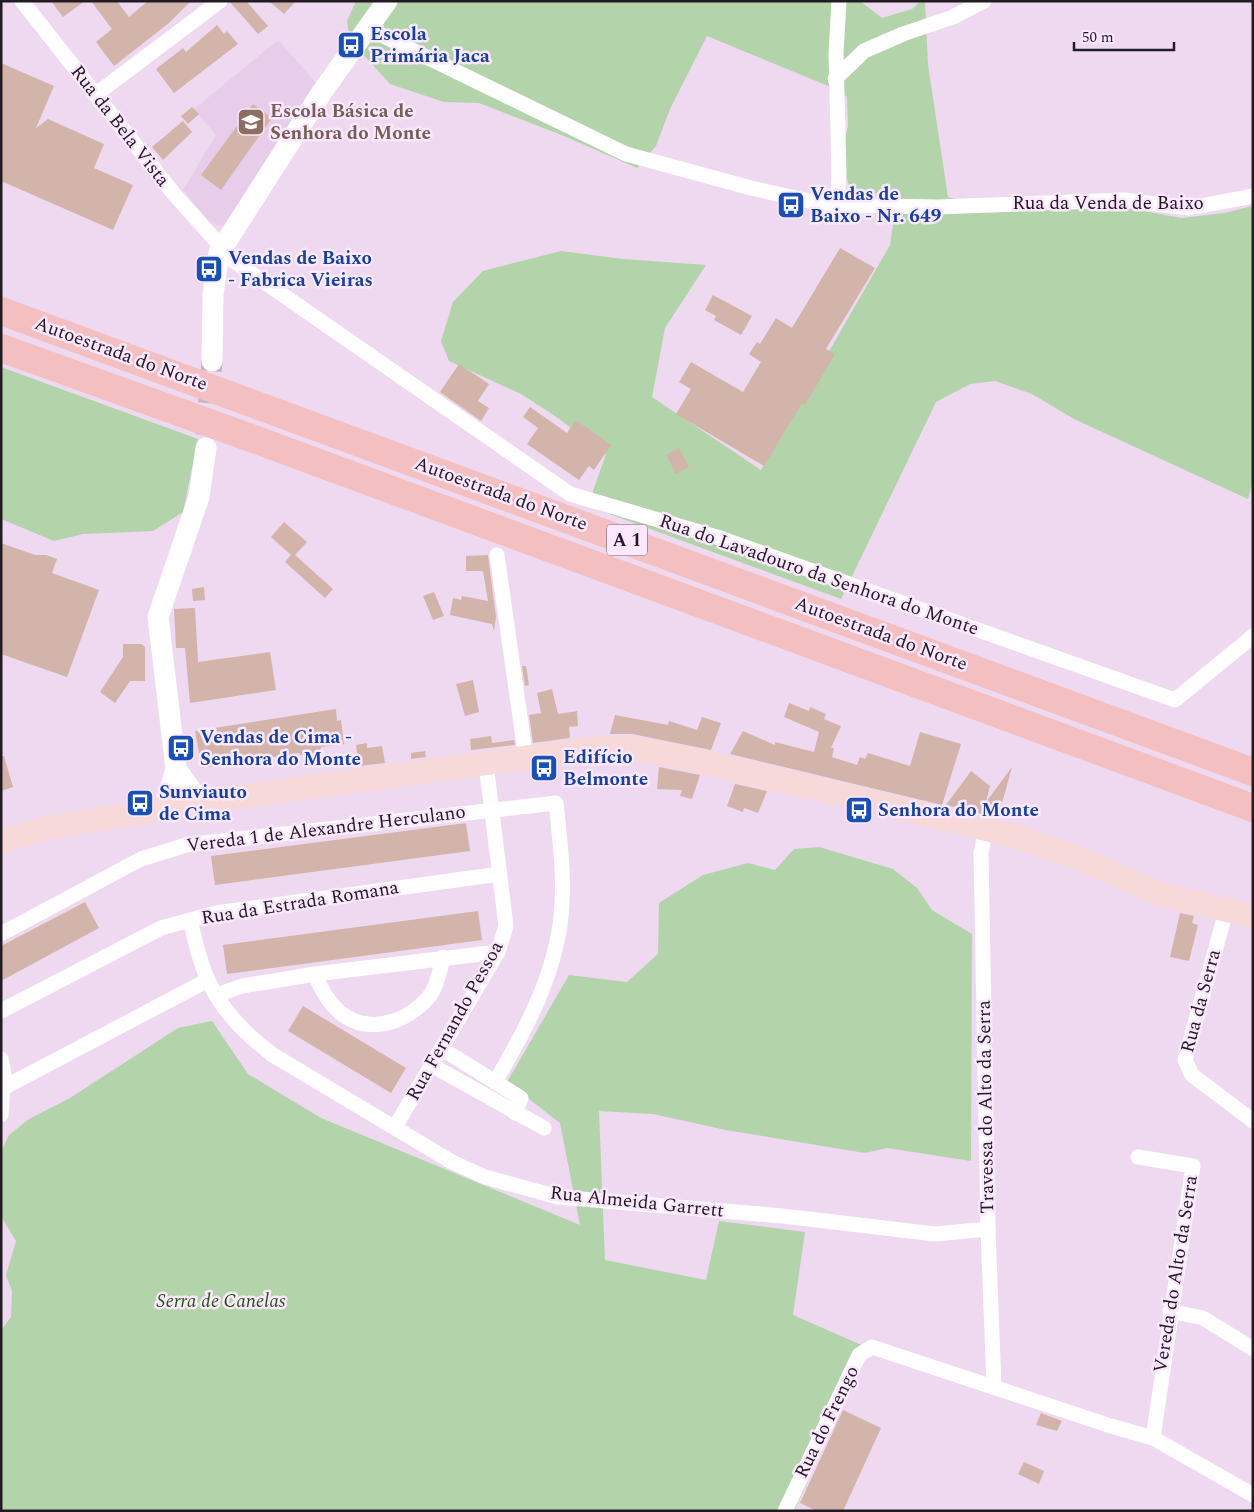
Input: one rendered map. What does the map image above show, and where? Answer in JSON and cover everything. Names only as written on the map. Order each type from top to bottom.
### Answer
[{"type":"highway","name":"Autoestrada do Norte","points":[[1,311],[1253,772]]},
{"type":"highway","name":"Autoestrada do Norte","points":[[1,348],[251,438],[1253,808]]},
{"type":"main road","points":[[1,841],[47,828],[200,802],[597,748],[630,748],[702,762],[986,829],[1026,840],[1078,858],[1159,894],[1253,916]]},
{"type":"street","name":"Rua da Bela Vista","points":[[22,1],[174,194],[222,249]]},
{"type":"street","points":[[95,95],[220,1]]},
{"type":"street","points":[[212,361],[214,295],[219,254],[322,92],[369,29],[387,1]]},
{"type":"street","points":[[837,205],[839,173],[835,78],[839,1]]},
{"type":"street","points":[[835,78],[864,52],[903,34],[952,17],[984,1]]},
{"type":"street","name":"Rua da Venda de Baixo","points":[[369,29],[626,154],[751,188],[837,205],[938,206],[1124,200],[1189,208],[1253,196]]},
{"type":"street","name":"Rua do Lavadouro da Senhora do Monte","points":[[222,249],[234,261],[570,494],[720,538],[1175,700],[1253,636]]},
{"type":"street","points":[[164,808],[176,769],[158,617],[199,497],[206,448]]},
{"type":"street","points":[[497,555],[526,759]]},
{"type":"street","name":"Rua Fernando Pessoa","points":[[396,1127],[498,952],[506,926],[486,764]]},
{"type":"street","points":[[176,769],[200,802]]},
{"type":"street","name":"Vereda 1 de Alexandre Herculano","points":[[1,934],[142,859],[186,845],[556,803],[562,861],[561,916],[547,979],[525,1031],[495,1082]]},
{"type":"street","name":"Travessa do Alto da Serra","points":[[986,829],[981,853],[988,1229],[994,1386]]},
{"type":"street","name":"Rua da Estrada Romana","points":[[1,1011],[161,928],[190,920],[216,913],[500,874]]},
{"type":"street","name":"Rua da Serra","points":[[1226,911],[1184,1060],[1192,1075],[1253,1121]]},
{"type":"street","name":"Rua Almeida Garrett","points":[[190,920],[208,980],[217,995],[234,1021],[273,1055],[452,1162],[485,1177],[558,1197],[783,1216],[936,1234],[988,1229]]},
{"type":"street","points":[[217,995],[242,986],[315,974],[443,957],[498,952]]},
{"type":"street","points":[[315,974],[325,997],[343,1015],[361,1025],[379,1026],[401,1019],[417,1008],[432,993],[443,957]]},
{"type":"street","points":[[3,1088],[208,980]]},
{"type":"street","points":[[442,1050],[521,1098],[515,1113]]},
{"type":"street","points":[[1,1059],[3,1088],[1,1115]]},
{"type":"street","points":[[433,1066],[544,1128]]},
{"type":"street","name":"Vereda do Alto da Serra","points":[[1138,1157],[1193,1166],[1152,1438]]},
{"type":"street","points":[[1170,1311],[1203,1318],[1253,1349]]},
{"type":"street","name":"Rua do Frengo","points":[[784,1511],[858,1355],[872,1347],[1110,1426],[1152,1438],[1253,1495]]},
{"type":"shaded area","name":"Escola Básica de Senhora do Monte","points":[[278,40],[320,87],[228,223],[221,226],[216,225],[209,221],[183,190],[216,135],[194,109]]},
{"type":"green space","points":[[356,1],[860,1],[882,18],[912,9],[921,1],[925,1],[928,65],[948,197],[993,211],[1115,206],[1182,218],[1224,213],[1253,206],[1253,481],[1248,499],[1074,419],[1032,394],[995,381],[970,384],[936,402],[841,599],[593,508],[593,491],[606,454],[555,416],[521,394],[449,361],[441,341],[453,302],[483,271],[561,251],[623,259],[706,265],[665,328],[652,397],[761,470],[890,245],[897,198],[850,188],[840,159],[848,126],[847,97],[838,90],[707,36],[670,109],[656,146],[637,168],[564,136],[479,103],[444,102],[390,84],[350,40],[347,21]]},
{"type":"green space","points":[[1,367],[198,439],[183,512],[153,531],[83,534],[54,541],[1,519]]},
{"type":"green space","name":"Serra de Canelas","points":[[819,847],[893,869],[917,888],[932,910],[972,934],[971,1161],[887,1148],[865,1153],[726,1130],[653,1114],[599,1111],[605,1260],[706,1280],[719,1221],[805,1232],[793,1315],[875,1351],[864,1358],[794,1511],[1,1511],[1,1330],[11,1317],[12,1291],[6,1275],[16,1241],[1,1216],[1,1152],[9,1135],[29,1119],[70,1098],[178,1028],[212,1021],[248,1074],[321,1118],[580,1225],[560,1123],[507,1082],[569,975],[627,982],[658,954],[659,903],[703,875],[748,863],[775,870],[794,849]]},
{"type":"building","points":[[51,1],[85,1],[63,17]]},
{"type":"building","points":[[91,1],[117,1],[129,17],[148,1],[191,1],[169,23],[114,66],[96,42],[112,29]]},
{"type":"building","points":[[229,1],[246,1],[268,26],[258,34]]},
{"type":"building","points":[[269,1],[296,1],[284,14]]},
{"type":"building","points":[[217,25],[224,34],[227,31],[238,44],[174,93],[156,69],[183,48],[186,52]]},
{"type":"building","points":[[1,63],[54,86],[36,128],[48,119],[104,144],[94,168],[133,185],[113,230],[1,181]]},
{"type":"building","points":[[253,104],[272,118],[221,190],[201,175]]},
{"type":"building","points":[[192,107],[199,114],[188,124],[181,116]]},
{"type":"building","points":[[183,121],[192,132],[163,160],[152,147]]},
{"type":"building","points":[[840,248],[875,268],[826,349],[835,354],[805,405],[802,403],[764,466],[676,414],[691,389],[679,382],[691,362],[743,392],[761,362],[749,354],[757,342],[760,344],[776,318],[792,328]]},
{"type":"building","points":[[284,274],[295,281],[290,289],[279,281]]},
{"type":"building","points":[[713,295],[752,316],[741,335],[714,320],[716,316],[705,310]]},
{"type":"building","points":[[459,364],[489,384],[478,401],[489,408],[481,421],[440,392]]},
{"type":"building","points":[[530,407],[567,433],[576,420],[611,445],[594,470],[589,466],[579,480],[527,444],[538,428],[523,417]]},
{"type":"building","points":[[679,448],[689,467],[676,474],[666,455]]},
{"type":"building","points":[[284,522],[307,542],[295,555],[333,589],[325,598],[285,562],[291,555],[271,537]]},
{"type":"building","points":[[1,543],[35,555],[46,555],[57,559],[52,573],[99,590],[67,677],[1,654]]},
{"type":"building","points":[[488,555],[496,617],[494,631],[492,624],[450,615],[453,598],[461,600],[462,596],[488,601],[483,571],[466,571],[466,556]]},
{"type":"building","points":[[204,587],[205,600],[193,601],[192,589]]},
{"type":"building","points":[[434,592],[444,616],[433,620],[423,596]]},
{"type":"building","points":[[195,608],[198,662],[270,652],[276,690],[190,703],[185,648],[176,648],[174,609]]},
{"type":"building","points":[[123,644],[141,644],[145,647],[145,681],[130,681],[115,703],[100,692],[123,657]]},
{"type":"building","points":[[522,666],[526,666],[529,685],[525,686]]},
{"type":"building","points":[[473,680],[479,712],[465,716],[456,684]]},
{"type":"building","points":[[552,689],[558,714],[577,711],[578,726],[569,727],[570,738],[533,743],[529,715],[541,713],[537,693]]},
{"type":"building","points":[[789,703],[809,711],[810,707],[826,714],[824,719],[841,726],[831,748],[834,748],[832,757],[857,765],[860,757],[865,759],[868,753],[910,766],[920,732],[961,744],[942,805],[730,754],[743,731],[775,745],[775,742],[814,752],[819,732],[784,717]]},
{"type":"building","points":[[336,709],[337,721],[341,720],[344,744],[321,747],[321,752],[300,755],[299,753],[202,768],[195,731]]},
{"type":"building","points":[[615,715],[668,725],[669,721],[697,730],[702,717],[721,723],[711,750],[632,734],[610,734]]},
{"type":"building","points":[[491,736],[492,743],[514,740],[515,745],[471,750],[470,739]]},
{"type":"building","points":[[367,743],[367,748],[382,746],[385,763],[359,766],[356,745]]},
{"type":"building","points":[[425,751],[426,757],[411,759],[411,753]]},
{"type":"building","points":[[1,756],[4,756],[13,787],[1,791]]},
{"type":"building","points":[[659,767],[700,775],[692,799],[680,796],[682,790],[657,789]]},
{"type":"building","points":[[1012,767],[998,818],[946,805],[971,771],[990,786],[986,802]]},
{"type":"building","points":[[735,784],[767,791],[758,813],[744,808],[743,812],[727,806]]},
{"type":"building","points":[[466,823],[470,851],[215,885],[211,856]]},
{"type":"building","points":[[85,902],[99,928],[1,981],[1,946]]},
{"type":"building","points":[[478,911],[482,940],[227,974],[223,945]]},
{"type":"building","points":[[1180,913],[1194,916],[1192,923],[1198,925],[1189,961],[1170,957]]},
{"type":"building","points":[[303,1006],[406,1068],[391,1093],[288,1031]]},
{"type":"building","points":[[843,1410],[881,1428],[843,1511],[817,1511],[800,1503]]},
{"type":"building","points":[[1041,1413],[1062,1421],[1057,1431],[1036,1425]]},
{"type":"building","points":[[1024,1462],[1044,1471],[1039,1484],[1018,1474]]},
{"type":"tunnel","points":[[206,435],[212,361]]},
{"type":"place","name":"Escola Primária Jaca","points":[[351,45]]},
{"type":"place","name":"Escola Básica de Senhora do Monte","points":[[251,122]]},
{"type":"place","name":"Vendas de Baixo - Nr. 649","points":[[791,205]]},
{"type":"place","name":"Vendas de Baixo - Fabrica Vieiras","points":[[209,269]]},
{"type":"place","name":"Vendas de Cima - Senhora do Monte","points":[[181,748]]},
{"type":"place","name":"Edifício Belmonte","points":[[544,768]]},
{"type":"place","name":"Sunviauto de Cima","points":[[140,803]]},
{"type":"place","name":"Senhora do Monte","points":[[859,810]]}]
